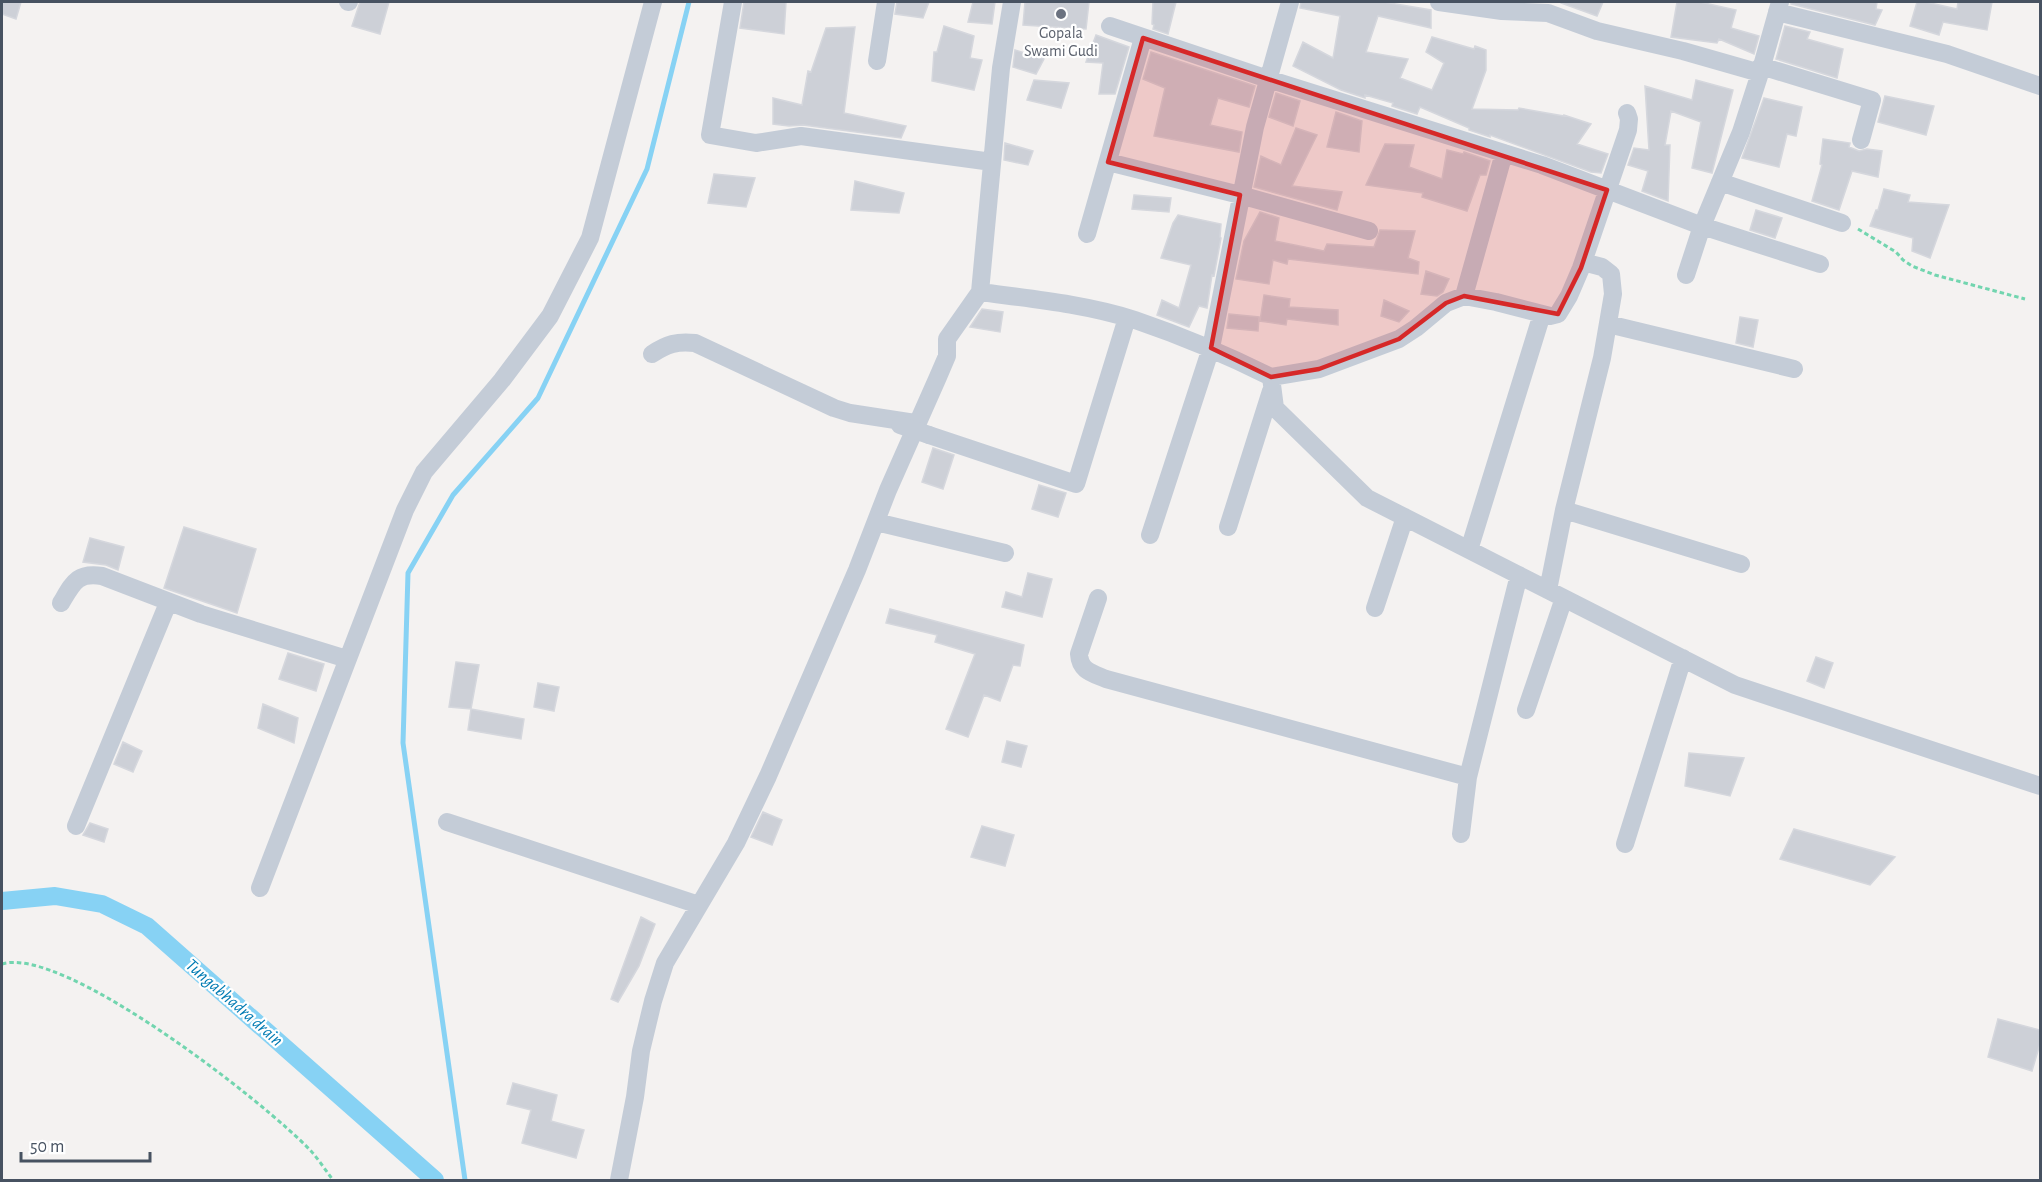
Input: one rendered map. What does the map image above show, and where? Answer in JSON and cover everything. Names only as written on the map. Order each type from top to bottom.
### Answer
[{"type":"street","points":[[260,888],[405,510],[424,472],[502,380],[550,316],[590,238],[653,2]]},
{"type":"street","points":[[733,2],[710,135],[756,143],[801,136],[992,162]]},
{"type":"street","points":[[877,61],[886,2]]},
{"type":"street","points":[[619,1180],[635,1097],[641,1051],[665,963],[736,843],[768,776],[947,356],[948,339],[980,292],[1001,68],[1012,2]]},
{"type":"street","points":[[1150,535],[1211,348],[1254,127],[1290,2]]},
{"type":"street","points":[[1439,2],[1461,3],[1502,11],[1548,13],[1597,31],[1760,69],[1872,100],[1861,140]]},
{"type":"street","points":[[1686,275],[1702,226],[1741,132],[1779,7],[1947,54],[2040,86]]},
{"type":"street","points":[[1110,26],[1268,79],[1504,153],[1702,226],[1820,264]]},
{"type":"street","points":[[1088,234],[1143,38]]},
{"type":"street","points":[[980,292],[1074,306],[1127,318],[1211,348],[1272,381],[1319,369],[1399,339],[1446,303],[1464,296],[1550,316],[1558,314],[1569,296],[1583,262],[1608,190],[1628,130],[1627,113]]},
{"type":"street","points":[[1464,296],[1504,153]]},
{"type":"street","points":[[1108,162],[1240,195],[1369,231]]},
{"type":"street","points":[[1720,182],[1842,223]]},
{"type":"street","points":[[1526,710],[1556,594],[1564,510],[1596,381],[1613,294],[1611,274],[1602,267],[1583,262]]},
{"type":"street","points":[[1469,550],[1542,314]]},
{"type":"street","points":[[652,354],[665,345],[678,341],[695,343],[834,408],[915,428],[1076,484],[1127,318]]},
{"type":"street","points":[[1608,324],[1794,369]]},
{"type":"street","points":[[1272,381],[1275,408],[1367,498],[1735,685],[2040,786]]},
{"type":"street","points":[[1228,527],[1272,381]]},
{"type":"street","points":[[1564,510],[1741,564]]},
{"type":"street","points":[[1375,608],[1405,517]]},
{"type":"street","points":[[876,522],[1005,553]]},
{"type":"street","points":[[61,603],[73,583],[82,576],[92,574],[168,603],[348,658]]},
{"type":"street","points":[[1461,834],[1468,777],[1519,575]]},
{"type":"street","points":[[1098,598],[1079,654],[1079,661],[1083,669],[1091,673],[1468,777]]},
{"type":"street","points":[[76,826],[168,603]]},
{"type":"street","points":[[1625,844],[1683,658]]},
{"type":"street","points":[[447,822],[699,905]]},
{"type":"path","points":[[1842,223],[1878,240],[1912,266],[1935,275],[2025,299]]},
{"type":"path","points":[[2,964],[22,962],[56,972],[114,1001],[168,1035],[243,1090],[312,1152],[333,1180]]},
{"type":"highlighted area","points":[[1143,38],[1607,190],[1581,268],[1558,314],[1464,296],[1446,303],[1399,339],[1319,369],[1271,377],[1211,348],[1240,195],[1108,162]]},
{"type":"building","points":[[2,2],[21,2],[16,19],[2,14]]},
{"type":"building","points":[[360,2],[389,2],[380,34],[352,26]]},
{"type":"building","points":[[744,2],[786,2],[784,34],[740,28]]},
{"type":"building","points":[[897,2],[929,2],[923,18],[895,14]]},
{"type":"building","points":[[973,2],[995,2],[992,24],[968,22]]},
{"type":"building","points":[[1025,2],[1089,2],[1086,29],[1023,25]]},
{"type":"building","points":[[1153,2],[1176,2],[1168,34],[1153,29]]},
{"type":"building","points":[[1301,2],[1384,2],[1431,10],[1431,28],[1378,16],[1366,52],[1408,59],[1400,78],[1432,90],[1444,63],[1426,52],[1432,37],[1474,49],[1475,46],[1486,50],[1486,70],[1472,109],[1518,110],[1519,108],[1564,115],[1591,124],[1577,144],[1608,154],[1601,173],[1591,172],[1490,135],[1490,137],[1469,130],[1469,128],[1420,107],[1417,114],[1392,106],[1393,103],[1365,95],[1365,98],[1341,90],[1293,66],[1303,42],[1333,58],[1340,16],[1300,8]]},
{"type":"building","points":[[1561,2],[1603,2],[1597,16]]},
{"type":"building","points":[[1677,2],[1700,2],[1736,10],[1731,28],[1759,36],[1754,54],[1719,39],[1717,43],[1671,37]]},
{"type":"building","points":[[1791,2],[1877,2],[1876,9],[1882,10],[1875,25],[1791,4]]},
{"type":"building","points":[[1917,2],[1957,9],[1958,2],[1992,2],[1987,30],[1943,22],[1939,35],[1910,26]]},
{"type":"building","points":[[944,26],[974,36],[970,58],[982,60],[974,90],[932,81],[934,52],[937,52]]},
{"type":"building","points":[[1785,26],[1810,32],[1807,39],[1843,49],[1837,78],[1776,59]]},
{"type":"building","points":[[855,27],[844,113],[906,126],[901,138],[803,125],[773,124],[773,98],[802,105],[808,71],[811,72],[826,28]]},
{"type":"building","points":[[1096,35],[1129,47],[1115,94],[1099,94],[1103,63],[1086,62]]},
{"type":"building","points":[[1015,50],[1044,59],[1036,74],[1013,67]]},
{"type":"building","points":[[1151,52],[1255,86],[1249,107],[1218,98],[1210,125],[1242,132],[1239,152],[1154,136],[1165,88],[1143,79]]},
{"type":"building","points":[[1034,80],[1069,83],[1061,108],[1027,100]]},
{"type":"building","points":[[1696,80],[1733,90],[1712,173],[1692,168],[1701,122],[1671,111],[1665,145],[1670,145],[1668,201],[1642,191],[1648,171],[1628,165],[1634,148],[1649,150],[1645,86],[1692,100]]},
{"type":"building","points":[[1276,93],[1300,101],[1293,126],[1269,117]]},
{"type":"building","points":[[1885,96],[1934,106],[1926,135],[1878,122]]},
{"type":"building","points":[[1764,98],[1802,107],[1796,136],[1787,134],[1779,167],[1742,158]]},
{"type":"building","points":[[1336,112],[1362,121],[1359,152],[1327,147]]},
{"type":"building","points":[[1296,128],[1317,135],[1292,186],[1342,192],[1337,210],[1254,187],[1261,156],[1281,165]]},
{"type":"building","points":[[1823,139],[1850,143],[1849,147],[1859,151],[1867,149],[1882,151],[1878,177],[1852,171],[1839,210],[1812,201],[1822,165],[1820,164]]},
{"type":"building","points":[[1005,143],[1033,151],[1028,165],[1004,160]]},
{"type":"building","points":[[1385,144],[1414,145],[1409,167],[1442,179],[1447,150],[1463,154],[1464,152],[1490,161],[1486,175],[1480,175],[1467,211],[1422,197],[1423,193],[1366,185]]},
{"type":"building","points":[[714,174],[755,178],[746,207],[708,203]]},
{"type":"building","points":[[855,181],[904,193],[899,213],[851,210]]},
{"type":"building","points":[[1884,189],[1910,195],[1908,202],[1949,205],[1930,258],[1912,251],[1913,238],[1870,226],[1878,210]]},
{"type":"building","points":[[1134,195],[1171,198],[1169,212],[1132,209]]},
{"type":"building","points":[[1756,210],[1782,218],[1775,238],[1750,230]]},
{"type":"building","points":[[1260,212],[1279,218],[1275,241],[1324,251],[1327,244],[1374,247],[1380,230],[1415,231],[1408,258],[1419,262],[1418,274],[1288,259],[1287,264],[1273,260],[1269,284],[1236,279],[1244,241]]},
{"type":"building","points":[[1178,215],[1221,224],[1221,238],[1207,308],[1199,306],[1189,327],[1157,315],[1162,300],[1179,308],[1191,265],[1161,258]]},
{"type":"building","points":[[1426,271],[1449,279],[1443,292],[1437,296],[1421,294]]},
{"type":"building","points":[[1264,295],[1290,299],[1289,307],[1338,310],[1338,325],[1287,319],[1286,325],[1260,321]]},
{"type":"building","points":[[1384,300],[1409,311],[1399,322],[1381,316]]},
{"type":"building","points":[[982,309],[1003,312],[1000,332],[970,327]]},
{"type":"building","points":[[1229,314],[1259,317],[1258,331],[1227,328]]},
{"type":"building","points":[[1740,317],[1758,320],[1753,347],[1736,343]]},
{"type":"building","points":[[933,448],[954,455],[943,489],[922,482]]},
{"type":"building","points":[[1039,485],[1066,493],[1058,517],[1032,509]]},
{"type":"building","points":[[184,527],[256,549],[237,613],[164,588]]},
{"type":"building","points":[[90,538],[124,547],[118,570],[106,565],[83,562]]},
{"type":"building","points":[[1028,573],[1052,579],[1042,617],[1002,607],[1006,592],[1022,597]]},
{"type":"building","points":[[890,609],[1024,645],[1020,666],[1013,665],[1000,701],[984,695],[968,737],[946,729],[975,654],[935,642],[937,635],[886,623]]},
{"type":"building","points":[[288,653],[324,664],[316,691],[279,679]]},
{"type":"building","points":[[1816,657],[1833,663],[1824,688],[1807,681]]},
{"type":"building","points":[[456,662],[479,665],[471,709],[449,707]]},
{"type":"building","points":[[538,683],[559,687],[554,711],[534,707]]},
{"type":"building","points":[[263,704],[298,718],[294,743],[258,728]]},
{"type":"building","points":[[471,709],[524,719],[521,739],[468,730]]},
{"type":"building","points":[[1007,741],[1027,746],[1021,767],[1002,762]]},
{"type":"building","points":[[123,742],[142,751],[133,772],[114,764]]},
{"type":"building","points":[[1689,753],[1744,758],[1730,796],[1685,786]]},
{"type":"building","points":[[763,812],[782,820],[772,845],[751,837]]},
{"type":"building","points":[[90,823],[108,829],[104,842],[83,835]]},
{"type":"building","points":[[982,826],[1014,835],[1005,866],[971,857]]},
{"type":"building","points":[[1794,829],[1895,857],[1870,885],[1780,859]]},
{"type":"building","points":[[641,917],[655,924],[639,966],[618,1002],[611,999]]},
{"type":"building","points":[[1998,1019],[2040,1030],[2040,1044],[2032,1071],[1988,1057]]},
{"type":"building","points":[[513,1083],[557,1095],[551,1121],[584,1130],[576,1158],[522,1143],[531,1110],[507,1104]]},
{"type":"waterway","points":[[465,1180],[403,743],[408,573],[453,495],[538,398],[647,169],[689,2]]},
{"type":"waterway","name":"Tungabhadra drain","points":[[2,901],[55,896],[102,904],[147,926],[435,1180]]},
{"type":"place","name":"Gopala Swami Gudi","points":[[1061,14]]}]
